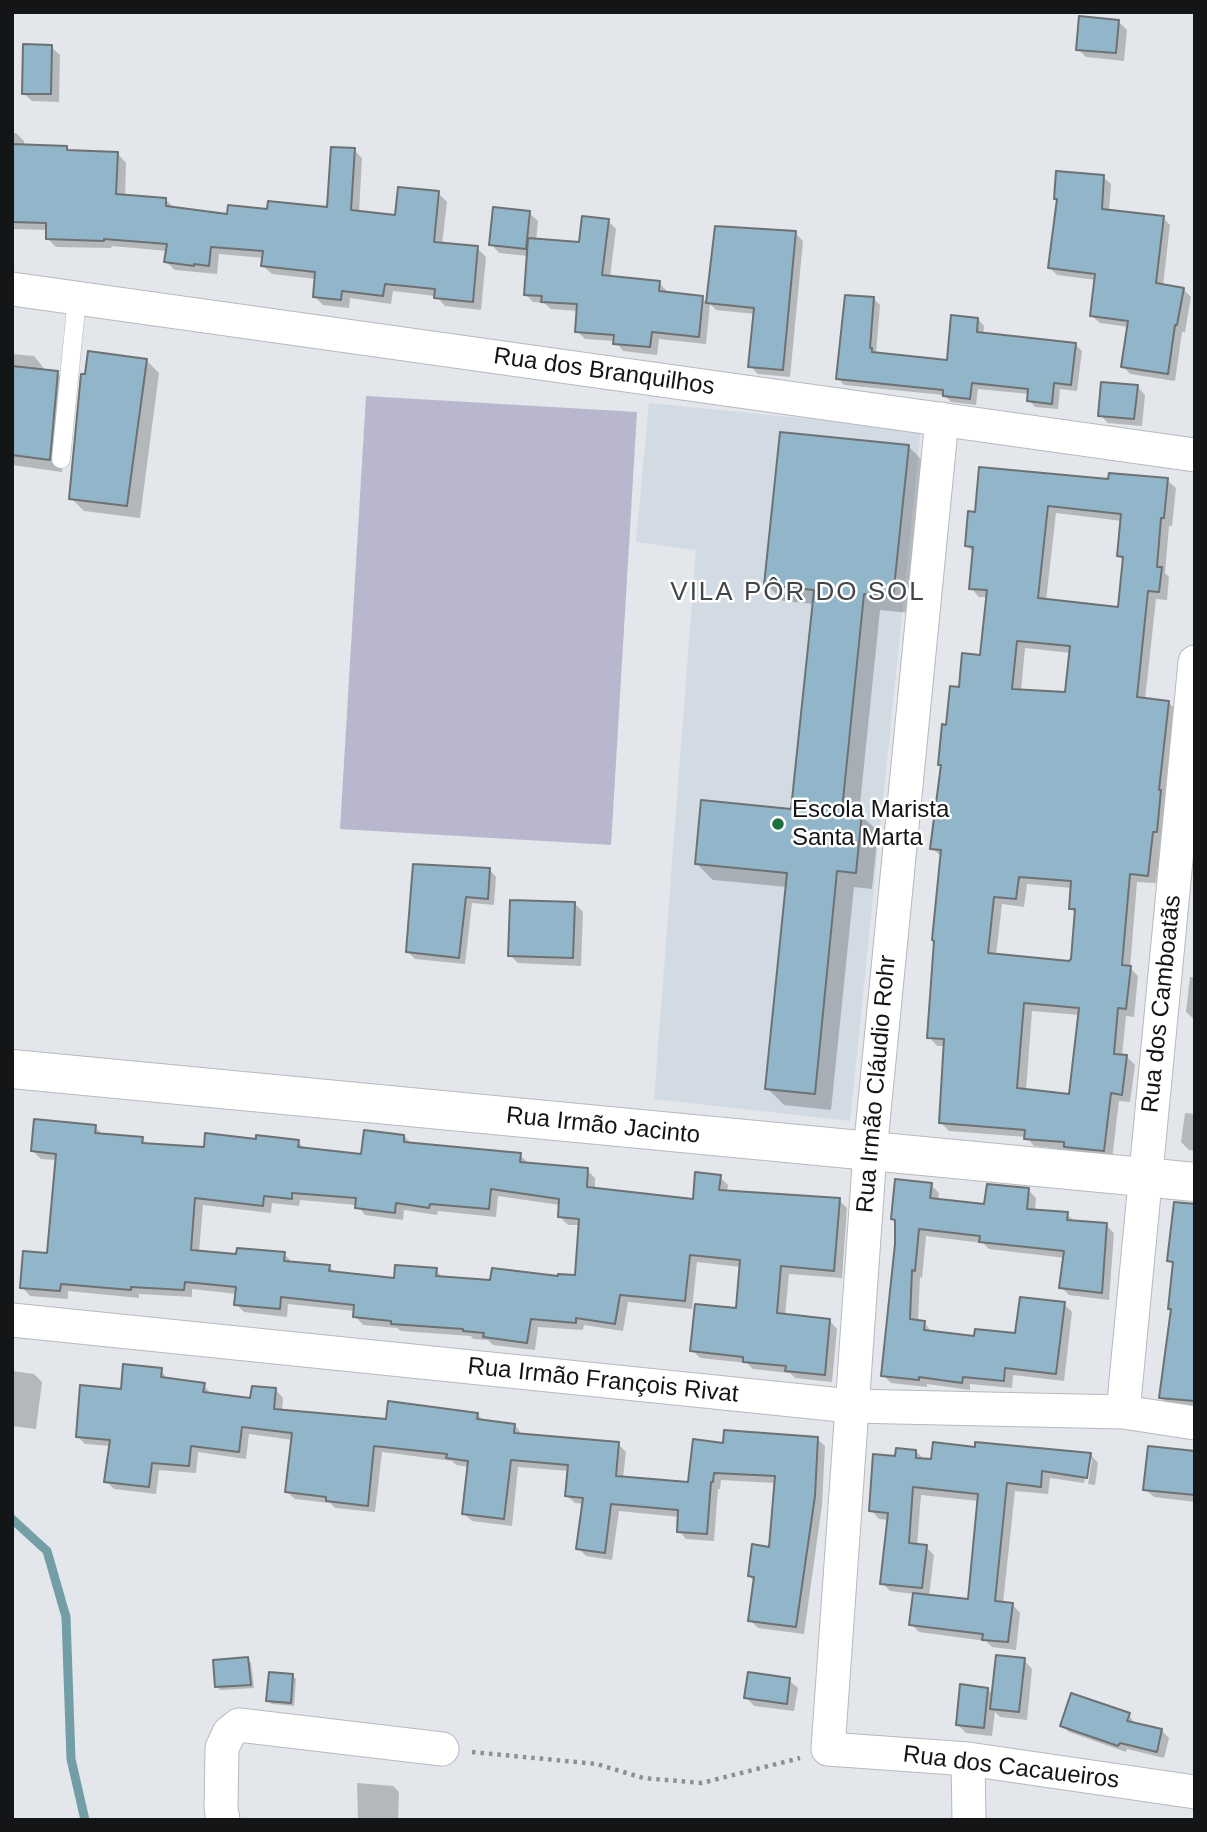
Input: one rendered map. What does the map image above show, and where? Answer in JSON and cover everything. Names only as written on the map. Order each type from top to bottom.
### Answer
[{"type":"street","name":"Rua dos Branquilhos","points":[[12,289],[1195,454]]},
{"type":"street","name":"Rua Irmão Cláudio Rohr","points":[[828,1749],[850,1406],[870,1152],[942,419]]},
{"type":"street","name":"Rua dos Camboatãs","points":[[1123,1412],[1144,1178],[1183,901],[1195,662]]},
{"type":"street","name":"Rua Irmão Jacinto","points":[[12,1069],[1195,1182]]},
{"type":"street","name":"Rua Irmão François Rivat","points":[[12,1320],[850,1406],[1123,1412],[1195,1423]]},
{"type":"street","points":[[223,1820],[222,1748],[229,1733],[239,1725],[442,1749]]},
{"type":"street","name":"Rua dos Cacaueiros","points":[[828,1749],[968,1759],[1195,1792]]},
{"type":"street","points":[[968,1759],[969,1820]]},
{"type":"lane","points":[[61,459],[77,298]]},
{"type":"path","points":[[442,1749],[597,1765],[643,1778],[702,1783],[761,1770],[828,1749]]},
{"type":"shaded area","points":[[366,396],[637,412],[611,845],[340,829]]},
{"type":"shaded area","name":"Escola Marista Santa Marta","points":[[649,403],[921,430],[850,1121],[654,1099],[696,550],[636,542]]},
{"type":"building","points":[[1079,16],[1119,20],[1116,53],[1076,50]]},
{"type":"building","points":[[23,44],[52,45],[51,94],[22,94]]},
{"type":"building","points":[[12,144],[67,146],[67,150],[118,152],[116,194],[166,198],[166,206],[227,214],[228,205],[267,209],[268,201],[327,207],[331,147],[355,148],[351,210],[395,215],[398,187],[439,191],[434,242],[478,246],[473,302],[434,298],[435,289],[385,284],[383,296],[342,291],[341,300],[313,297],[315,272],[261,266],[263,251],[211,247],[209,266],[194,266],[164,262],[167,244],[104,239],[46,239],[46,223],[12,222]]},
{"type":"building","points":[[1056,171],[1104,175],[1102,209],[1164,216],[1156,283],[1184,288],[1168,374],[1121,367],[1128,321],[1090,316],[1095,274],[1048,268],[1057,199],[1054,199]]},
{"type":"building","points":[[493,207],[530,211],[526,249],[489,245]]},
{"type":"building","points":[[582,216],[609,219],[602,275],[660,281],[659,291],[703,296],[699,337],[652,332],[650,347],[613,344],[614,335],[575,332],[577,304],[541,302],[542,296],[524,295],[528,238],[579,242]]},
{"type":"building","points":[[715,226],[796,231],[783,370],[748,367],[754,308],[706,303]]},
{"type":"building","points":[[845,295],[874,297],[870,348],[872,352],[947,360],[951,315],[978,318],[977,332],[1076,343],[1071,385],[1054,383],[1052,404],[1027,401],[1028,389],[972,383],[970,399],[943,396],[943,390],[836,379]]},
{"type":"building","points":[[88,351],[147,359],[127,506],[69,499],[81,374],[85,374]]},
{"type":"building","points":[[12,366],[58,371],[50,460],[12,455]]},
{"type":"building","points":[[1101,382],[1138,385],[1134,419],[1098,416]]},
{"type":"building","points":[[780,432],[909,445],[893,597],[864,594],[842,810],[862,812],[856,873],[837,871],[815,1094],[765,1089],[787,873],[695,864],[701,800],[791,809],[814,590],[764,585]]},
{"type":"building","points":[[979,467],[1108,479],[1109,473],[1168,478],[1157,567],[1162,567],[1159,592],[1148,591],[1137,697],[1169,701],[1161,790],[1157,832],[1153,832],[1148,876],[1130,874],[1122,965],[1131,966],[1126,1009],[1118,1008],[1114,1054],[1127,1055],[1122,1095],[1111,1093],[1104,1151],[1064,1147],[1064,1142],[1024,1139],[1025,1130],[939,1123],[944,1039],[927,1038],[932,940],[941,850],[930,849],[941,765],[938,765],[942,724],[946,725],[950,686],[959,687],[962,653],[980,655],[987,590],[969,589],[973,547],[965,546],[968,511],[975,512]],"holes":[[[1048,506],[1121,514],[1117,556],[1123,557],[1118,607],[1038,598]],[[1017,641],[1070,646],[1065,692],[1012,689]],[[1019,877],[1071,881],[1069,909],[1075,909],[1069,961],[988,953],[994,897],[1016,899]],[[1024,1003],[1079,1008],[1069,1094],[1017,1088]]]},
{"type":"building","points":[[413,864],[490,868],[488,899],[466,897],[459,958],[406,952]]},
{"type":"building","points":[[510,900],[575,902],[573,958],[508,956]]},
{"type":"building","points":[[34,1119],[96,1125],[95,1133],[143,1137],[142,1143],[204,1147],[205,1133],[256,1139],[256,1135],[299,1140],[298,1147],[361,1154],[364,1130],[404,1135],[404,1142],[521,1153],[520,1162],[588,1168],[587,1187],[693,1199],[695,1172],[721,1175],[719,1190],[840,1198],[834,1271],[781,1266],[777,1313],[830,1319],[825,1375],[785,1371],[786,1366],[743,1362],[743,1357],[690,1351],[695,1304],[736,1308],[740,1260],[690,1255],[685,1301],[620,1295],[615,1324],[576,1318],[576,1323],[531,1319],[527,1343],[483,1337],[484,1333],[463,1329],[391,1324],[391,1321],[353,1317],[354,1305],[281,1297],[280,1309],[234,1305],[236,1287],[185,1282],[184,1290],[131,1287],[131,1290],[61,1284],[60,1291],[20,1288],[23,1251],[47,1253],[56,1154],[31,1151]],"holes":[[[491,1189],[559,1199],[558,1217],[579,1219],[575,1275],[558,1276],[492,1268],[490,1280],[436,1276],[437,1268],[395,1265],[394,1278],[329,1271],[330,1265],[284,1261],[285,1252],[237,1248],[236,1254],[191,1250],[195,1198],[263,1206],[264,1196],[292,1199],[292,1193],[356,1198],[355,1208],[395,1213],[396,1203],[429,1208],[430,1204],[489,1209]]]},
{"type":"building","points":[[895,1179],[932,1183],[930,1198],[984,1204],[987,1184],[1029,1188],[1027,1209],[1068,1212],[1067,1220],[1107,1223],[1102,1293],[1059,1288],[1064,1251],[979,1242],[980,1236],[919,1229],[915,1271],[912,1270],[910,1319],[925,1321],[924,1330],[974,1336],[975,1329],[1015,1333],[1020,1297],[1065,1302],[1056,1374],[1005,1368],[1004,1381],[963,1377],[962,1383],[919,1377],[919,1380],[881,1376],[895,1244],[895,1220],[891,1219]]},
{"type":"building","points":[[1174,1202],[1195,1204],[1195,1401],[1159,1398],[1171,1309],[1168,1309],[1173,1262],[1167,1261]]},
{"type":"building","points":[[123,1364],[162,1368],[161,1377],[205,1383],[203,1392],[250,1398],[252,1386],[276,1388],[274,1409],[386,1419],[388,1401],[478,1413],[477,1419],[515,1424],[514,1433],[619,1442],[616,1476],[688,1482],[693,1439],[723,1443],[724,1430],[818,1437],[815,1496],[796,1627],[748,1621],[754,1577],[748,1576],[752,1544],[769,1547],[775,1476],[714,1473],[707,1534],[677,1532],[678,1510],[611,1504],[605,1553],[576,1549],[583,1498],[565,1496],[568,1465],[511,1460],[504,1519],[462,1514],[468,1461],[446,1458],[447,1454],[374,1446],[368,1506],[285,1492],[292,1433],[242,1427],[239,1452],[191,1446],[189,1466],[152,1463],[149,1487],[104,1482],[110,1440],[76,1437],[80,1385],[121,1389]]},
{"type":"building","points":[[933,1442],[975,1447],[975,1442],[1091,1453],[1087,1478],[1042,1471],[1041,1487],[1007,1483],[995,1601],[1013,1603],[1008,1642],[982,1640],[983,1634],[909,1625],[913,1593],[968,1599],[978,1494],[913,1487],[909,1543],[927,1545],[922,1588],[880,1584],[888,1513],[869,1511],[873,1454],[895,1456],[896,1448],[916,1450],[916,1458],[931,1459]]},
{"type":"building","points":[[1148,1446],[1195,1451],[1195,1495],[1143,1490]]},
{"type":"building","points":[[996,1655],[1025,1658],[1019,1712],[990,1709]]},
{"type":"building","points":[[248,1657],[251,1685],[215,1687],[213,1660]]},
{"type":"building","points":[[269,1672],[293,1674],[291,1703],[266,1701]]},
{"type":"building","points":[[748,1672],[790,1678],[787,1704],[744,1698]]},
{"type":"building","points":[[960,1684],[988,1688],[984,1728],[956,1725]]},
{"type":"building","points":[[1071,1693],[1130,1713],[1127,1721],[1162,1729],[1157,1752],[1120,1743],[1118,1746],[1060,1726]]},
{"type":"waterway","points":[[12,1519],[47,1551],[66,1617],[71,1759],[85,1820]]},
{"type":"place","name":"Escola Marista Santa Marta","points":[[778,824]]},
{"type":"district","name":"VILA PÔR DO SOL","points":[[798,593]]}]
